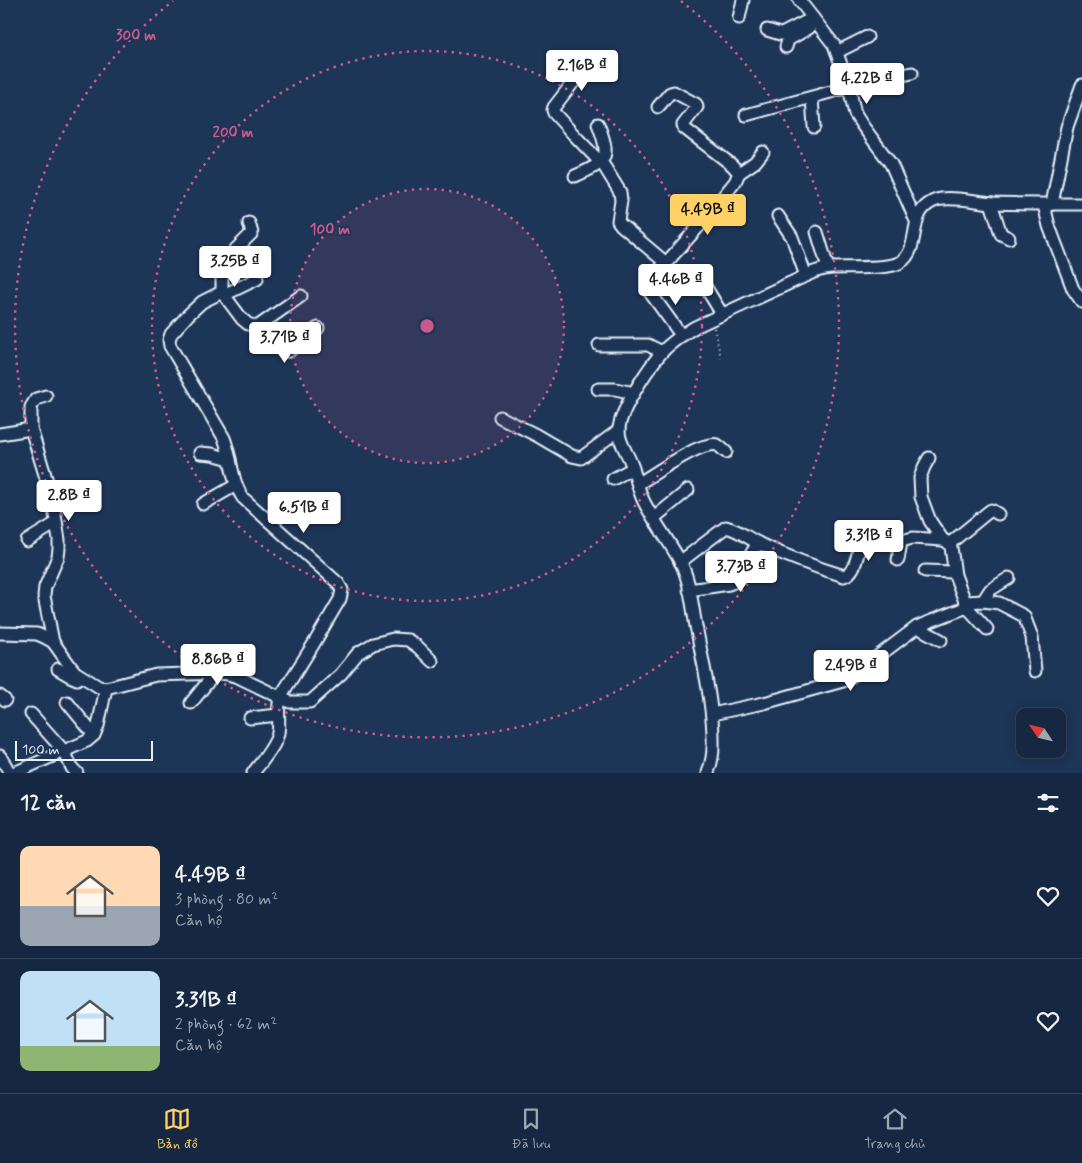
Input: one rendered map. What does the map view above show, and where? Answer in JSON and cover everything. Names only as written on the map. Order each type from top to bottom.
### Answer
[{"type":"street","points":[[739,18],[743,0]]},
{"type":"street","points":[[799,0],[831,41],[837,52],[849,87],[855,114],[891,164],[916,221]]},
{"type":"street","points":[[767,30],[782,34],[815,21]]},
{"type":"street","points":[[786,47],[788,40],[815,21]]},
{"type":"street","points":[[837,52],[867,37]]},
{"type":"street","points":[[582,64],[575,80],[554,107],[554,113],[600,162],[620,192],[618,221],[666,263]]},
{"type":"street","points":[[746,116],[849,87],[912,73]]},
{"type":"street","points":[[1082,85],[1067,127],[1048,204],[1049,226],[1069,280],[1082,302]]},
{"type":"street","points":[[658,107],[670,93],[674,92],[696,104],[697,107],[683,125],[684,128],[732,165],[739,173]]},
{"type":"street","points":[[812,98],[814,128]]},
{"type":"street","points":[[575,176],[600,162],[606,152],[605,142],[598,124]]},
{"type":"street","points":[[681,335],[649,291],[651,279],[735,182],[739,173],[755,162],[763,152]]},
{"type":"street","points":[[708,773],[714,746],[712,714],[689,590],[680,562],[644,502],[633,468],[620,440],[620,421],[647,371],[662,352],[681,335],[814,272],[828,268],[884,266],[900,262],[911,248],[919,213],[927,204],[935,200],[945,198],[992,203],[1082,204]]},
{"type":"street","points":[[992,203],[1001,234],[1009,238]]},
{"type":"street","points":[[778,216],[792,237],[806,276]]},
{"type":"street","points":[[249,223],[252,233],[236,249],[222,268],[223,293],[242,319],[248,324],[257,327],[301,296]]},
{"type":"street","points":[[817,232],[828,268]]},
{"type":"street","points":[[253,773],[277,739],[280,698],[336,606],[342,590],[338,583],[243,498],[236,485],[224,438],[170,346],[171,334],[194,308],[257,278]]},
{"type":"street","points":[[700,278],[717,317]]},
{"type":"street","points":[[264,323],[283,351],[289,351],[318,328]]},
{"type":"street","points":[[599,345],[648,346],[662,352]]},
{"type":"street","points":[[598,389],[615,389],[634,393]]},
{"type":"street","points":[[46,396],[36,399],[31,407],[31,429],[53,501],[59,540],[58,557],[45,587],[44,596],[53,642],[71,668],[81,676],[99,687],[106,688],[156,675],[228,674],[290,702],[310,702],[341,674],[358,652],[373,644],[393,639],[408,640],[432,661]]},
{"type":"street","points":[[500,417],[572,456],[581,458],[619,430]]},
{"type":"street","points":[[0,434],[31,429]]},
{"type":"street","points":[[638,484],[695,449],[707,445],[718,445],[726,452]]},
{"type":"street","points":[[200,453],[230,459]]},
{"type":"street","points":[[929,458],[920,478],[921,497],[930,521],[951,547],[954,572],[966,604],[987,629]]},
{"type":"street","points":[[613,479],[633,468]]},
{"type":"street","points":[[203,504],[236,485]]},
{"type":"street","points":[[654,518],[688,490]]},
{"type":"street","points":[[680,562],[726,527],[734,528],[758,543],[797,560],[844,576],[852,571],[860,546],[863,543],[901,542],[913,538],[946,542],[991,510],[998,514]]},
{"type":"street","points":[[27,542],[56,523]]},
{"type":"street","points":[[857,532],[863,543]]},
{"type":"street","points":[[898,560],[901,542]]},
{"type":"street","points":[[689,590],[734,582],[758,543]]},
{"type":"street","points":[[924,571],[954,572]]},
{"type":"street","points":[[983,601],[990,590],[1009,578]]},
{"type":"street","points":[[712,714],[764,703],[843,682],[917,627],[966,604],[983,601],[999,603],[1024,616],[1032,637],[1035,671]]},
{"type":"street","points":[[917,627],[941,640]]},
{"type":"street","points":[[0,633],[37,634],[53,642]]},
{"type":"street","points":[[58,669],[74,678],[81,676]]},
{"type":"street","points":[[191,703],[215,673]]},
{"type":"street","points":[[0,756],[12,773],[86,741],[94,734],[98,726],[106,688]]},
{"type":"street","points":[[67,702],[94,734]]},
{"type":"street","points":[[31,714],[64,751],[72,768],[77,773]]},
{"type":"street","points":[[250,718],[278,715]]},
{"type":"path","points":[[717,317],[722,362]]}]
